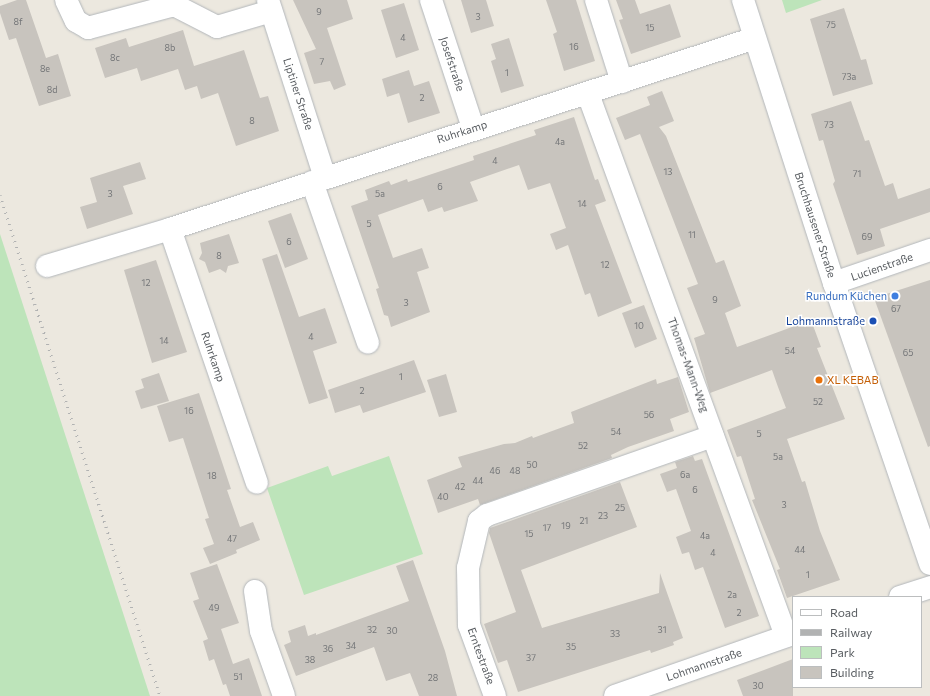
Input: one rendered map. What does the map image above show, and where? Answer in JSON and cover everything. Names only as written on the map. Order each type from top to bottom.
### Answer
[{"type":"street","name":"Liptiner Straße","points":[[66,0],[76,21],[88,28],[170,6],[176,6],[217,27],[269,5],[318,180],[368,343]]},
{"type":"street","name":"Josefstraße","points":[[431,0],[473,128]]},
{"type":"street","points":[[596,0],[622,82]]},
{"type":"street","name":"Bruchhausener Straße","points":[[743,0],[834,284],[930,564]]},
{"type":"street","name":"Ruhrkamp","points":[[48,266],[170,229],[473,128],[588,94],[754,38]]},
{"type":"street","name":"Thomas-Mann-Weg","points":[[588,94],[789,635]]},
{"type":"street","name":"Ruhrkamp","points":[[170,229],[257,484]]},
{"type":"street","name":"Lucienstraße","points":[[834,284],[930,250]]},
{"type":"street","name":"Erntestraße","points":[[495,696],[469,625],[468,568],[477,526],[487,514],[714,436]]},
{"type":"street","points":[[903,596],[930,587]]},
{"type":"street","points":[[255,591],[261,631],[284,696]]},
{"type":"street","name":"Lohmannstraße","points":[[615,696],[789,635]]},
{"type":"green space","points":[[782,0],[822,0],[786,13]]},
{"type":"green space","points":[[0,234],[150,696],[0,696]]},
{"type":"green space","points":[[389,456],[423,554],[304,595],[267,488],[328,466],[332,476]]},
{"type":"building","points":[[17,0],[26,0],[46,58],[58,54],[71,96],[39,106],[16,38],[9,40],[0,13],[0,6]]},
{"type":"building","points":[[293,0],[347,0],[353,19],[327,28],[346,85],[334,90],[330,81],[314,84],[304,53],[316,49]]},
{"type":"building","points":[[461,0],[486,0],[494,26],[471,33]]},
{"type":"building","points":[[546,0],[576,0],[595,61],[564,71],[553,34],[557,32]]},
{"type":"building","points":[[616,0],[635,0],[640,14],[670,4],[681,37],[631,54],[619,20],[623,19]]},
{"type":"building","points":[[404,3],[419,50],[396,58],[381,10]]},
{"type":"building","points":[[844,8],[861,60],[866,59],[873,84],[833,96],[810,19]]},
{"type":"building","points":[[183,30],[194,66],[244,50],[260,98],[268,96],[279,131],[236,146],[218,93],[201,99],[197,86],[185,90],[178,69],[141,81],[137,68],[105,78],[95,48],[126,38],[129,47]]},
{"type":"building","points":[[509,38],[524,86],[501,93],[491,61],[496,59],[491,44]]},
{"type":"building","points":[[409,70],[414,86],[429,81],[440,113],[408,123],[399,93],[387,97],[382,79]]},
{"type":"building","points":[[662,91],[674,121],[659,127],[666,136],[716,263],[724,260],[741,306],[725,313],[737,347],[811,320],[821,347],[817,348],[845,419],[787,439],[802,482],[805,481],[820,531],[840,580],[787,598],[777,570],[780,569],[752,500],[755,499],[741,456],[737,457],[727,430],[786,408],[772,370],[710,393],[694,338],[705,334],[687,288],[698,284],[640,134],[625,140],[616,118],[650,105],[647,97]]},
{"type":"building","points":[[851,101],[865,141],[869,140],[885,186],[893,183],[898,199],[930,188],[930,212],[880,229],[885,246],[857,255],[833,184],[835,181],[823,140],[819,141],[811,114]]},
{"type":"building","points":[[574,117],[595,180],[598,179],[606,201],[595,205],[632,303],[598,317],[590,293],[585,295],[568,245],[556,250],[550,234],[566,228],[550,183],[528,190],[519,165],[470,182],[478,201],[444,212],[442,207],[428,212],[423,199],[378,215],[393,258],[422,248],[429,268],[417,272],[430,312],[391,327],[388,316],[384,315],[376,289],[379,288],[351,206],[368,200],[365,190],[389,181],[391,185],[407,179],[408,182],[474,160],[473,156],[536,135],[534,130]]},
{"type":"building","points":[[140,162],[146,179],[123,186],[133,214],[87,229],[80,207],[97,202],[90,178]]},
{"type":"building","points":[[291,213],[308,259],[285,268],[268,221]]},
{"type":"building","points":[[229,234],[239,263],[228,266],[226,273],[220,269],[209,273],[205,262],[199,259],[202,253],[200,243]]},
{"type":"building","points":[[277,254],[299,317],[325,308],[337,343],[313,351],[328,398],[309,404],[262,259]]},
{"type":"building","points":[[156,260],[187,352],[152,363],[124,270]]},
{"type":"building","points":[[930,280],[930,446],[928,447],[874,298]]},
{"type":"building","points":[[644,305],[657,339],[635,348],[622,313]]},
{"type":"building","points":[[414,360],[426,392],[363,413],[360,405],[335,413],[328,390]]},
{"type":"building","points":[[159,373],[169,401],[141,409],[135,391],[144,388],[141,379]]},
{"type":"building","points":[[446,374],[457,412],[439,417],[427,380]]},
{"type":"building","points":[[678,377],[689,412],[670,419],[674,431],[628,447],[611,455],[612,458],[480,505],[478,499],[438,513],[427,480],[462,467],[458,457],[504,444],[515,443],[532,436],[533,438],[574,423],[571,412],[656,379],[657,384]]},
{"type":"building","points":[[199,393],[231,489],[227,490],[240,527],[253,522],[260,540],[236,550],[237,553],[210,564],[203,548],[214,544],[205,519],[209,518],[183,438],[169,442],[157,406]]},
{"type":"building","points":[[693,456],[695,461],[702,459],[759,616],[725,628],[703,567],[695,570],[689,552],[682,554],[676,537],[691,531],[676,489],[667,492],[660,474],[677,468],[675,462]]},
{"type":"building","points":[[620,482],[637,527],[521,570],[542,628],[659,593],[660,573],[683,638],[673,642],[674,645],[651,653],[650,650],[518,692],[507,660],[498,663],[484,624],[516,612],[489,533],[490,528]]},
{"type":"building","points":[[413,560],[445,651],[457,696],[419,696],[410,673],[386,681],[374,647],[296,676],[284,645],[291,642],[288,631],[305,625],[308,636],[316,633],[316,635],[409,601],[396,566]]},
{"type":"building","points":[[217,564],[239,623],[221,629],[233,664],[249,658],[262,696],[230,696],[226,684],[223,685],[214,659],[209,661],[203,641],[208,639],[193,601],[199,599],[190,573]]},
{"type":"building","points":[[792,659],[793,696],[743,696],[737,680]]},
{"type":"railway","points":[[0,195],[160,696]]},
{"type":"place","name":"Rundum Küchen","points":[[895,296]]},
{"type":"place","name":"Lohmannstraße","points":[[873,321]]},
{"type":"place","name":"XL KEBAB","points":[[819,380]]}]
